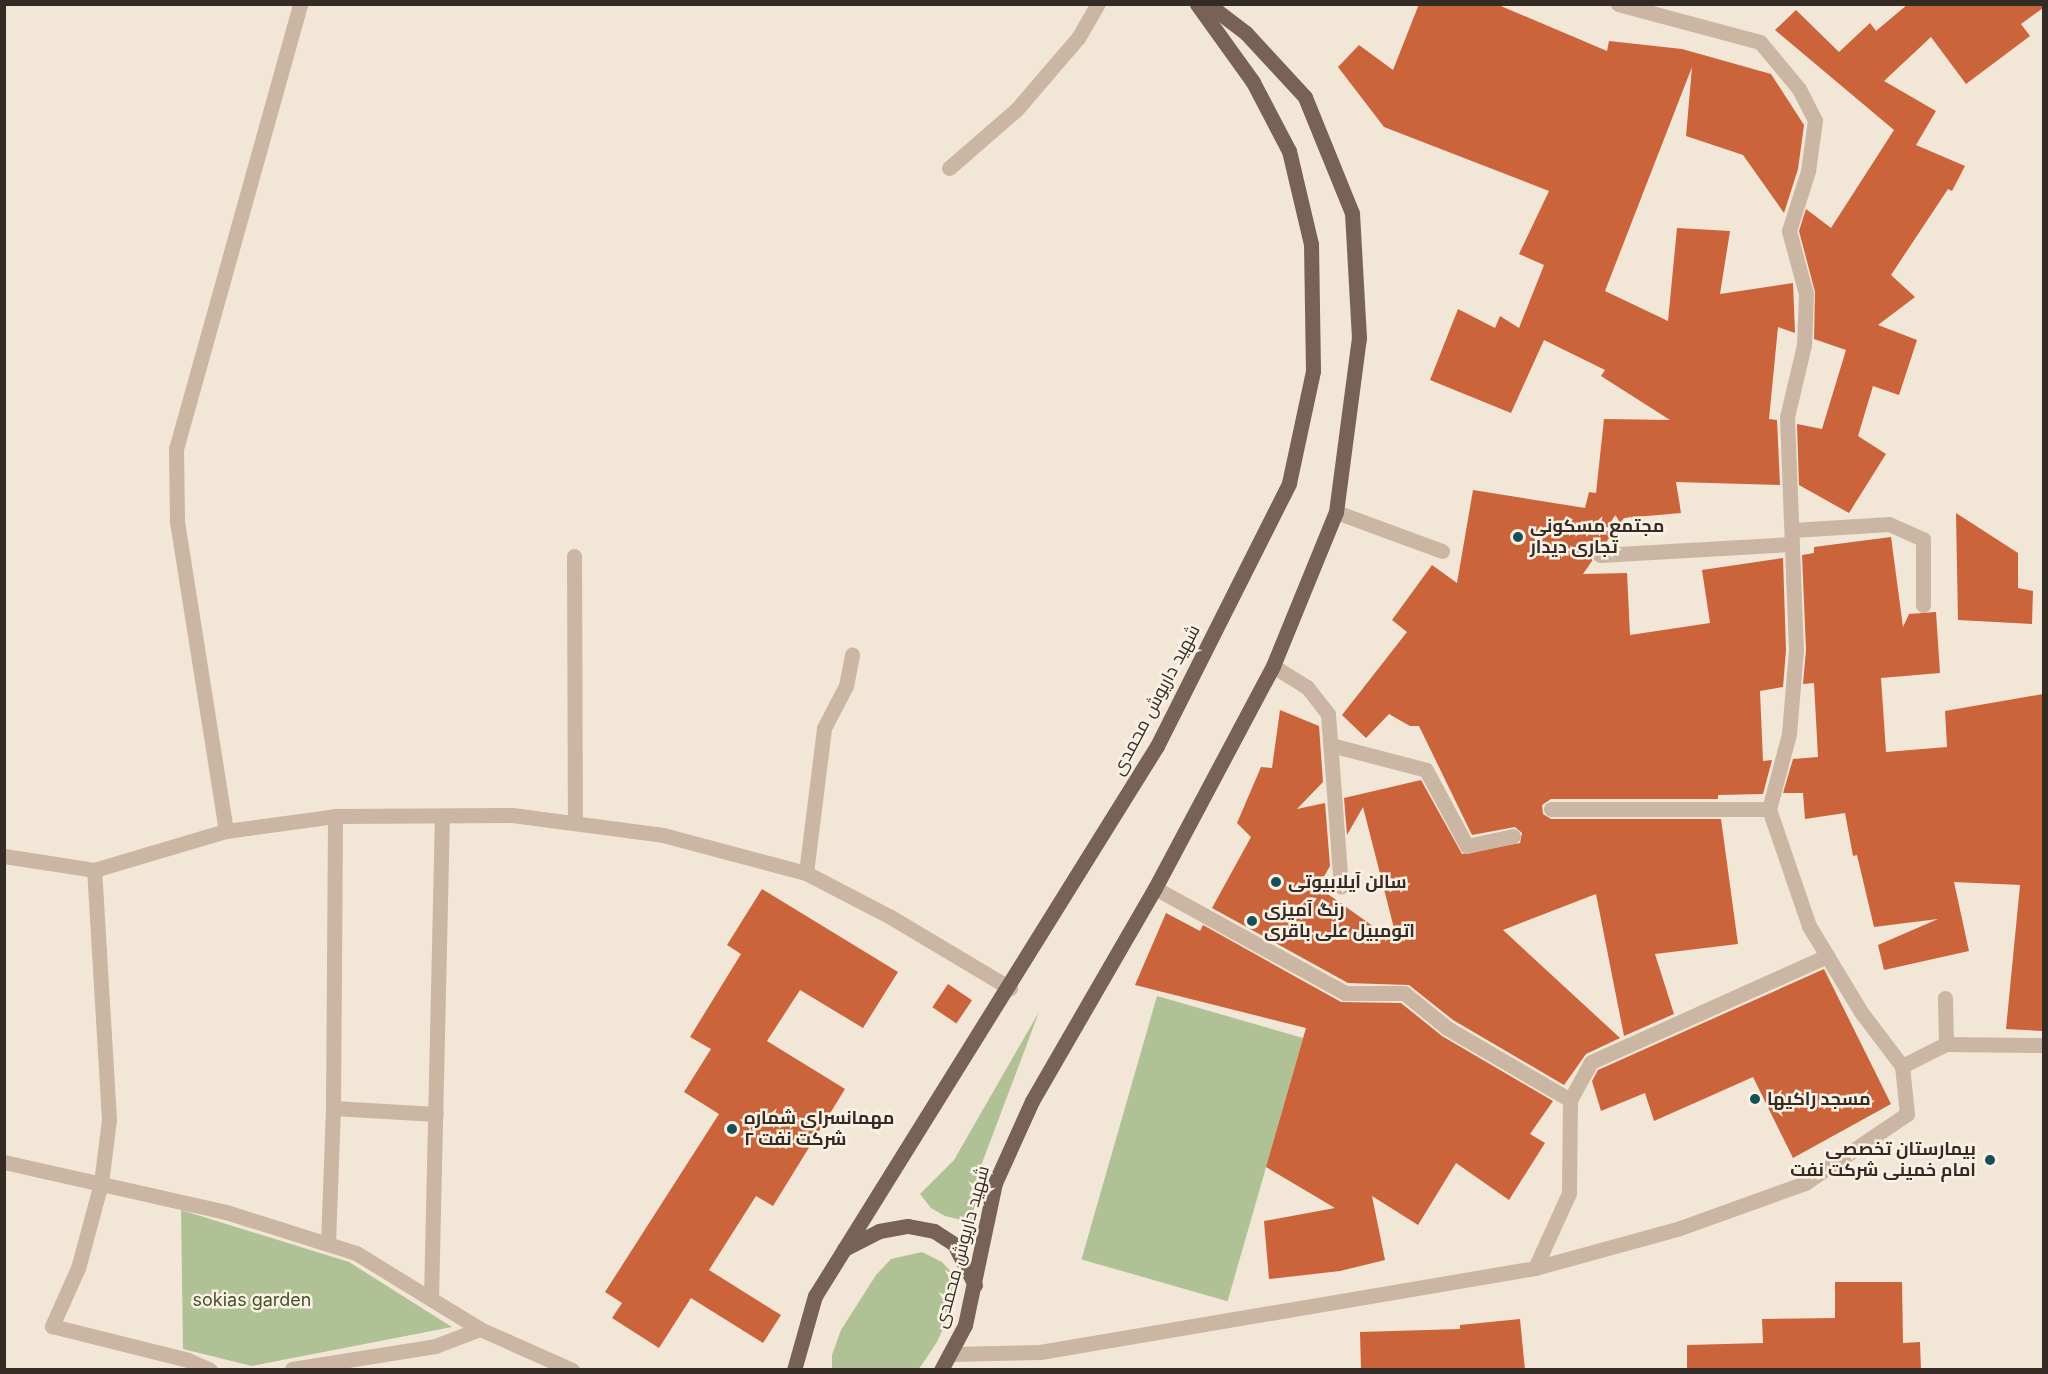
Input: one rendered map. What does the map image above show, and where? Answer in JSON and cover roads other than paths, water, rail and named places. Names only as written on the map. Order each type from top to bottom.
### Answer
[{"type":"main road","name":"شهید داریوش محمدی","points":[[794,1370],[815,1296],[912,1137],[1010,988],[1157,746],[1289,483],[1313,371],[1311,244],[1289,151],[1253,82],[1197,4]]},
{"type":"main road","name":"شهید داریوش محمدی","points":[[941,1370],[965,1325],[995,1183],[1032,1101],[1155,888],[1273,666],[1336,512],[1359,338],[1352,213],[1305,97],[1246,33],[1208,4]]},
{"type":"main road","points":[[844,1250],[879,1231],[908,1226],[934,1231],[954,1244],[975,1285]]},
{"type":"street","points":[[226,831],[177,520],[176,450],[300,4]]},
{"type":"street","points":[[949,168],[1016,110],[1078,38],[1098,4]]},
{"type":"street","points":[[951,1354],[1040,1352],[1535,1268],[1680,1228],[1805,1183],[1907,1114],[1902,1066],[1861,1012],[1809,926],[1769,808],[1789,734],[1796,650],[1787,417],[1804,345],[1806,294],[1789,231],[1808,171],[1815,120],[1799,88],[1760,42],[1618,4]]},
{"type":"street","points":[[1336,512],[1442,551]]},
{"type":"street","points":[[1600,555],[1792,537],[1889,524],[1923,539],[1923,605]]},
{"type":"street","points":[[574,556],[575,822]]},
{"type":"street","points":[[806,873],[824,728],[846,686],[852,655]]},
{"type":"street","points":[[1273,666],[1306,687],[1328,714],[1341,887]]},
{"type":"street","points":[[1331,745],[1426,770],[1467,846],[1513,836]]},
{"type":"street","points":[[1551,808],[1769,808]]},
{"type":"street","points":[[4,856],[94,870],[226,831],[335,816],[512,815],[575,822],[663,835],[806,873],[889,915],[1010,988]]},
{"type":"street","points":[[328,1244],[333,1108],[335,816]]},
{"type":"street","points":[[431,1299],[442,816]]},
{"type":"street","points":[[94,870],[109,1120],[101,1184],[78,1268],[52,1326],[188,1360],[210,1370]]},
{"type":"street","points":[[1155,888],[1345,993],[1404,993],[1447,1028],[1570,1100]]},
{"type":"street","points":[[1535,1268],[1569,1193],[1570,1100],[1591,1062],[1827,956]]},
{"type":"street","points":[[1945,998],[1946,1044]]},
{"type":"street","points":[[1902,1066],[1946,1044],[2043,1045]]},
{"type":"street","points":[[333,1108],[436,1114]]},
{"type":"street","points":[[4,1162],[226,1212],[356,1253],[480,1329],[572,1370]]},
{"type":"street","points":[[291,1369],[435,1346],[480,1329]]},
{"type":"place","name":"مجتمع مسکونی تجاری دیدار","points":[[1518,537]]},
{"type":"place","name":"سالن آیلابیوتی","points":[[1276,882]]},
{"type":"place","name":"رنگ آمیزی اتومبیل علی باقری","points":[[1252,921]]},
{"type":"place","name":"مسجد راکیها","points":[[1755,1099]]},
{"type":"place","name":"مهمانسرای شماره ۲ شرکت نفت","points":[[732,1129]]},
{"type":"place","name":"بیمارستان تخصصی امام خمینی شرکت نفت","points":[[1990,1160]]},
{"type":"park label","name":"sokias garden","points":[[252,1300]]}]
